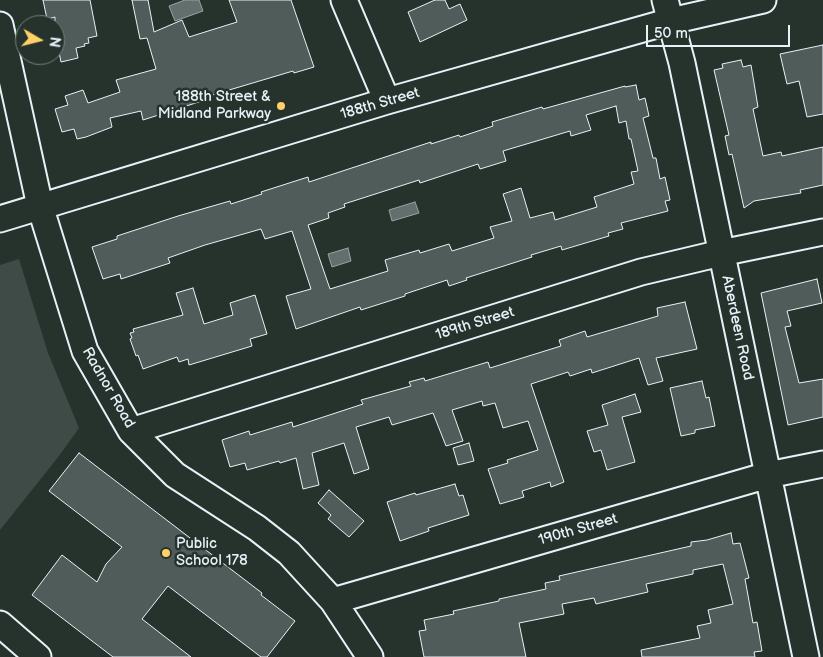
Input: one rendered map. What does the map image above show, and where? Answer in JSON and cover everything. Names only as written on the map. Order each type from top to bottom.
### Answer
[{"type":"street","points":[[344,0],[387,101]]},
{"type":"street","name":"188th Street","points":[[0,219],[387,101],[668,10],[763,0]]},
{"type":"street","name":"Aberdeen Road","points":[[668,10],[682,64],[806,657]]},
{"type":"street","name":"Radnor Road","points":[[0,25],[40,206],[85,351],[131,431],[175,476],[257,528],[289,553],[334,601],[370,657]]},
{"type":"street","name":"189th Street","points":[[131,431],[641,272],[823,232]]},
{"type":"street","name":"190th Street","points":[[334,601],[768,475],[823,464]]},
{"type":"street","points":[[0,624],[38,657]]},
{"type":"shaded area","points":[[185,0],[199,0],[203,11],[175,21],[169,6]]},
{"type":"shaded area","points":[[415,202],[419,213],[392,221],[389,210]]},
{"type":"shaded area","points":[[348,248],[351,261],[332,267],[328,254]]},
{"type":"shaded area","points":[[19,259],[48,353],[79,428],[0,530],[0,265]]},
{"type":"building","points":[[43,0],[90,0],[97,36],[88,38],[89,43],[84,44],[85,46],[76,48],[78,58],[65,61],[65,15],[46,15]]},
{"type":"building","points":[[132,0],[148,0],[154,32],[182,20],[189,37],[237,22],[229,0],[291,0],[314,67],[294,73],[293,71],[209,96],[208,99],[143,120],[141,111],[110,118],[112,127],[77,139],[74,129],[62,132],[55,109],[68,105],[65,96],[83,90],[88,103],[120,92],[116,80],[156,69],[147,38],[140,39]]},
{"type":"building","points":[[435,0],[445,0],[449,9],[460,4],[467,20],[420,42],[408,12]]},
{"type":"building","points":[[823,45],[823,114],[807,117],[799,81],[787,84],[780,54]]},
{"type":"building","points":[[741,60],[743,67],[751,65],[758,107],[753,109],[763,156],[781,152],[782,156],[823,147],[823,185],[800,190],[801,193],[754,201],[744,208],[732,154],[729,155],[725,136],[729,135],[714,70],[723,68],[722,64]]},
{"type":"building","points":[[636,85],[639,100],[645,98],[649,116],[643,118],[653,158],[656,158],[660,179],[665,177],[670,200],[665,201],[668,211],[621,223],[623,229],[608,233],[609,236],[562,250],[561,246],[531,255],[532,257],[466,278],[467,280],[449,286],[447,280],[405,294],[405,296],[361,310],[360,307],[296,329],[286,296],[311,289],[292,231],[265,239],[261,229],[168,258],[170,263],[121,279],[120,274],[103,279],[92,247],[117,239],[117,236],[178,216],[230,201],[231,204],[308,177],[309,182],[431,142],[431,144],[459,135],[460,137],[493,126],[492,122],[542,107],[543,109]],"holes":[[[616,106],[619,123],[626,121],[638,171],[631,172],[634,184],[594,197],[597,207],[555,220],[553,212],[530,218],[521,188],[503,194],[512,221],[490,227],[494,238],[452,251],[449,244],[420,253],[419,250],[385,260],[388,271],[330,289],[308,225],[329,218],[328,213],[345,207],[344,204],[419,180],[420,183],[478,164],[480,169],[506,161],[503,151],[570,131],[571,136],[591,130],[586,115]]]},
{"type":"building","points":[[817,279],[822,303],[787,311],[791,326],[785,327],[799,383],[823,379],[823,417],[788,425],[761,293]]},
{"type":"building","points":[[193,288],[204,324],[233,315],[230,303],[255,295],[267,334],[250,339],[252,346],[189,365],[188,359],[179,362],[177,357],[143,369],[138,355],[136,356],[130,339],[132,338],[130,333],[134,332],[133,329],[183,315],[176,293]]},
{"type":"building","points":[[685,302],[697,349],[656,358],[663,381],[648,385],[639,358],[592,373],[591,369],[570,376],[568,372],[531,384],[564,482],[551,487],[550,482],[522,491],[524,497],[500,504],[488,469],[508,463],[507,460],[538,450],[528,421],[503,428],[495,403],[483,406],[482,401],[452,410],[463,441],[446,446],[433,413],[392,425],[389,417],[356,427],[369,469],[354,474],[344,443],[312,453],[319,485],[303,489],[296,458],[247,470],[245,463],[230,467],[222,440],[249,431],[250,435],[292,422],[293,427],[363,404],[361,400],[411,386],[409,382],[424,378],[425,381],[488,362],[490,368],[561,346],[559,340],[585,331],[587,337],[658,316],[657,308]]},
{"type":"building","points":[[702,381],[706,398],[709,397],[715,426],[695,430],[695,433],[681,436],[670,388]]},
{"type":"building","points":[[635,394],[641,412],[622,417],[635,462],[607,470],[601,450],[594,452],[587,431],[608,425],[602,405]]},
{"type":"building","points":[[469,443],[474,461],[458,465],[453,448]]},
{"type":"building","name":"Public School 178","points":[[79,453],[262,593],[261,595],[295,621],[267,657],[261,657],[168,586],[142,619],[191,657],[113,657],[32,595],[62,555],[97,582],[106,564],[122,547],[49,491]]},
{"type":"building","points":[[455,484],[459,496],[463,495],[469,515],[428,528],[429,531],[400,541],[387,502],[415,493],[416,495]]},
{"type":"building","points":[[329,490],[364,521],[349,537],[328,519],[331,515],[318,503]]},
{"type":"building","points":[[731,533],[733,544],[740,543],[749,578],[745,579],[753,623],[757,622],[762,651],[754,652],[755,657],[642,657],[641,650],[700,638],[697,626],[711,623],[708,610],[733,604],[723,564],[693,570],[693,574],[646,584],[648,592],[596,604],[594,598],[562,604],[564,614],[519,623],[526,657],[424,657],[419,631],[426,630],[424,620],[454,614],[453,611],[499,601],[499,599],[546,589],[545,583],[560,580],[559,576],[691,546],[691,542],[707,540]]},
{"type":"place","name":"188th Street & Midland Parkway","points":[[281,106]]},
{"type":"place","name":"Public School 178","points":[[166,553]]}]
